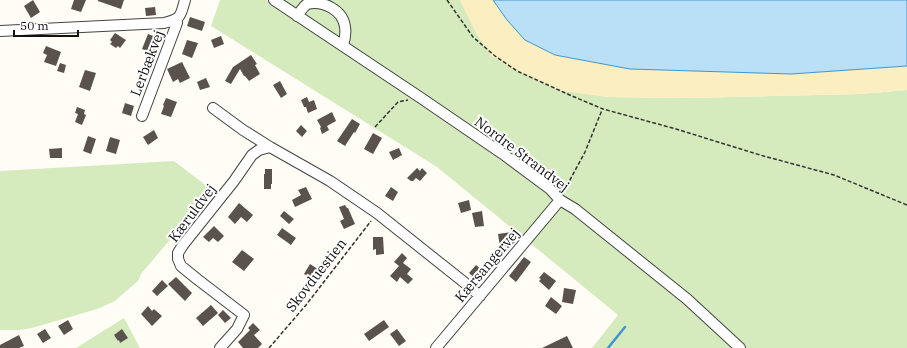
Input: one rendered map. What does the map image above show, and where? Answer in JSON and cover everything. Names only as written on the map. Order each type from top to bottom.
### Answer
[{"type":"street","name":"Lerbækvej","points":[[0,31],[164,23],[176,20],[180,16],[185,0]]},
{"type":"street","name":"Nordre Strandvej","points":[[274,0],[509,158],[550,189],[560,200],[575,209],[687,299],[740,348]]},
{"type":"street","points":[[297,16],[306,4],[313,1],[322,0],[330,2],[343,18],[346,35],[343,45]]},
{"type":"street","name":"Lerbækvej","points":[[142,116],[177,23],[176,20]]},
{"type":"street","points":[[213,108],[243,130],[330,181],[377,213],[480,296]]},
{"type":"street","name":"Kæruldvej","points":[[220,348],[237,329],[244,315],[181,266],[178,253],[252,154],[270,147]]},
{"type":"street","name":"Kærsangervej","points":[[436,348],[560,200]]},
{"type":"path","points":[[446,0],[473,37],[495,56],[517,71],[602,110],[834,175],[907,205]]},
{"type":"path","points":[[375,127],[398,102],[421,98]]},
{"type":"path","points":[[560,200],[585,152],[602,110]]},
{"type":"path","name":"Skovduestien","points":[[269,348],[306,305],[377,213]]},
{"type":"green space","points":[[220,0],[266,0],[501,156],[552,195],[553,201],[562,208],[568,208],[684,301],[736,348],[592,348],[618,315],[437,167],[211,26]]},
{"type":"green space","points":[[282,0],[462,0],[460,1],[606,97],[688,98],[860,94],[907,90],[907,348],[746,348],[689,297],[559,192],[501,150]]},
{"type":"green space","points":[[174,161],[212,190],[141,274],[138,281],[115,301],[97,309],[32,328],[0,330],[0,171]]},
{"type":"green space","points":[[124,318],[140,348],[76,348]]},
{"type":"sand","points":[[493,0],[525,40],[555,55],[630,69],[791,74],[907,66],[907,90],[860,94],[688,98],[606,97],[562,91],[519,72],[491,56],[476,33],[460,1]]},
{"type":"water","points":[[493,0],[907,0],[907,66],[791,74],[630,69],[555,55],[525,40],[507,20]]},
{"type":"building","points":[[33,0],[40,12],[31,18],[24,6]]},
{"type":"building","points":[[74,0],[86,0],[81,12],[71,9]]},
{"type":"building","points":[[98,0],[124,0],[121,9]]},
{"type":"building","points":[[155,7],[156,15],[146,16],[145,8]]},
{"type":"building","points":[[190,17],[205,22],[202,31],[187,26]]},
{"type":"building","points":[[115,33],[126,40],[120,48],[118,46],[116,48],[110,44],[112,42],[110,40]]},
{"type":"building","points":[[148,34],[161,39],[155,54],[142,49]]},
{"type":"building","points":[[221,36],[224,44],[214,48],[211,40]]},
{"type":"building","points":[[187,40],[198,43],[192,58],[182,54]]},
{"type":"building","points":[[46,46],[61,52],[56,66],[44,62],[47,55],[43,53]]},
{"type":"building","points":[[251,55],[257,64],[255,65],[260,74],[249,81],[240,69],[231,84],[225,81],[233,67]]},
{"type":"building","points":[[182,62],[190,78],[180,83],[178,79],[173,82],[167,69]]},
{"type":"building","points":[[60,63],[66,65],[64,73],[57,71]]},
{"type":"building","points":[[85,70],[96,73],[90,91],[79,87]]},
{"type":"building","points":[[206,78],[210,87],[200,90],[197,82]]},
{"type":"building","points":[[280,81],[287,94],[281,98],[273,85]]},
{"type":"building","points":[[307,97],[309,102],[314,100],[317,109],[308,113],[301,100]]},
{"type":"building","points":[[166,98],[177,102],[171,117],[161,114]]},
{"type":"building","points":[[125,103],[134,106],[131,116],[122,113]]},
{"type":"building","points":[[77,107],[85,110],[84,114],[86,115],[82,125],[75,122],[78,114],[75,113]]},
{"type":"building","points":[[332,112],[336,121],[327,126],[329,130],[322,134],[321,127],[317,120]]},
{"type":"building","points":[[352,119],[360,124],[345,146],[337,141]]},
{"type":"building","points":[[301,125],[307,131],[302,137],[296,131]]},
{"type":"building","points":[[154,130],[158,138],[148,145],[143,137]]},
{"type":"building","points":[[373,133],[382,138],[373,154],[364,149]]},
{"type":"building","points":[[88,136],[96,139],[91,154],[83,151]]},
{"type":"building","points":[[110,137],[120,140],[116,154],[106,151]]},
{"type":"building","points":[[62,148],[62,158],[50,158],[49,149]]},
{"type":"building","points":[[399,148],[402,155],[393,160],[389,152]]},
{"type":"building","points":[[417,168],[420,171],[422,168],[427,173],[420,181],[416,178],[411,181],[407,178]]},
{"type":"building","points":[[265,169],[272,169],[271,189],[264,189]]},
{"type":"building","points":[[306,187],[312,199],[295,207],[292,200],[301,195],[298,190]]},
{"type":"building","points":[[391,187],[398,192],[393,201],[385,196]]},
{"type":"building","points":[[469,200],[471,210],[461,213],[458,203]]},
{"type":"building","points":[[239,203],[253,215],[247,222],[241,217],[235,224],[228,217]]},
{"type":"building","points":[[345,205],[348,208],[355,224],[344,229],[340,221],[344,219],[339,207]]},
{"type":"building","points":[[284,211],[294,219],[289,224],[280,216]]},
{"type":"building","points":[[482,211],[484,226],[475,227],[472,213]]},
{"type":"building","points":[[214,226],[224,236],[218,242],[213,238],[209,242],[203,237]]},
{"type":"building","points":[[282,228],[296,238],[291,245],[277,235]]},
{"type":"building","points":[[511,232],[512,240],[515,242],[507,249],[507,246],[500,247],[498,234]]},
{"type":"building","points":[[373,237],[383,237],[384,254],[376,255],[376,249],[373,250]]},
{"type":"building","points":[[242,250],[254,259],[244,271],[232,262]]},
{"type":"building","points":[[402,253],[407,258],[403,263],[411,269],[407,274],[413,279],[408,284],[400,277],[397,282],[390,276],[399,266],[394,262]]},
{"type":"building","points":[[524,257],[531,262],[516,282],[509,276]]},
{"type":"building","points":[[310,264],[321,271],[315,280],[304,274]]},
{"type":"building","points":[[476,265],[483,271],[476,279],[469,273]]},
{"type":"building","points":[[544,272],[556,281],[549,290],[539,281],[541,279],[539,278]]},
{"type":"building","points":[[176,277],[192,293],[185,301],[168,284]]},
{"type":"building","points":[[162,280],[168,286],[157,296],[152,291]]},
{"type":"building","points":[[564,288],[576,290],[573,304],[562,302]]},
{"type":"building","points":[[551,297],[562,306],[556,314],[545,306]]},
{"type":"building","points":[[211,305],[218,313],[203,326],[196,318]]},
{"type":"building","points":[[148,306],[152,311],[154,309],[162,316],[152,326],[141,314]]},
{"type":"building","points":[[223,310],[231,318],[225,323],[218,315]]},
{"type":"building","points":[[68,320],[73,329],[64,335],[58,326]]},
{"type":"building","points":[[384,320],[389,327],[369,341],[364,334]]},
{"type":"building","points":[[253,323],[260,330],[254,335],[262,344],[258,348],[243,348],[238,342],[250,330],[248,328]]},
{"type":"building","points":[[45,329],[51,338],[43,343],[37,334]]},
{"type":"building","points":[[122,329],[128,338],[120,343],[114,335]]},
{"type":"building","points":[[397,329],[406,341],[399,346],[390,334]]},
{"type":"building","points":[[19,335],[24,346],[19,348],[0,348],[0,345]]},
{"type":"building","points":[[567,336],[573,348],[542,348]]},
{"type":"waterway","points":[[608,348],[625,327]]}]
